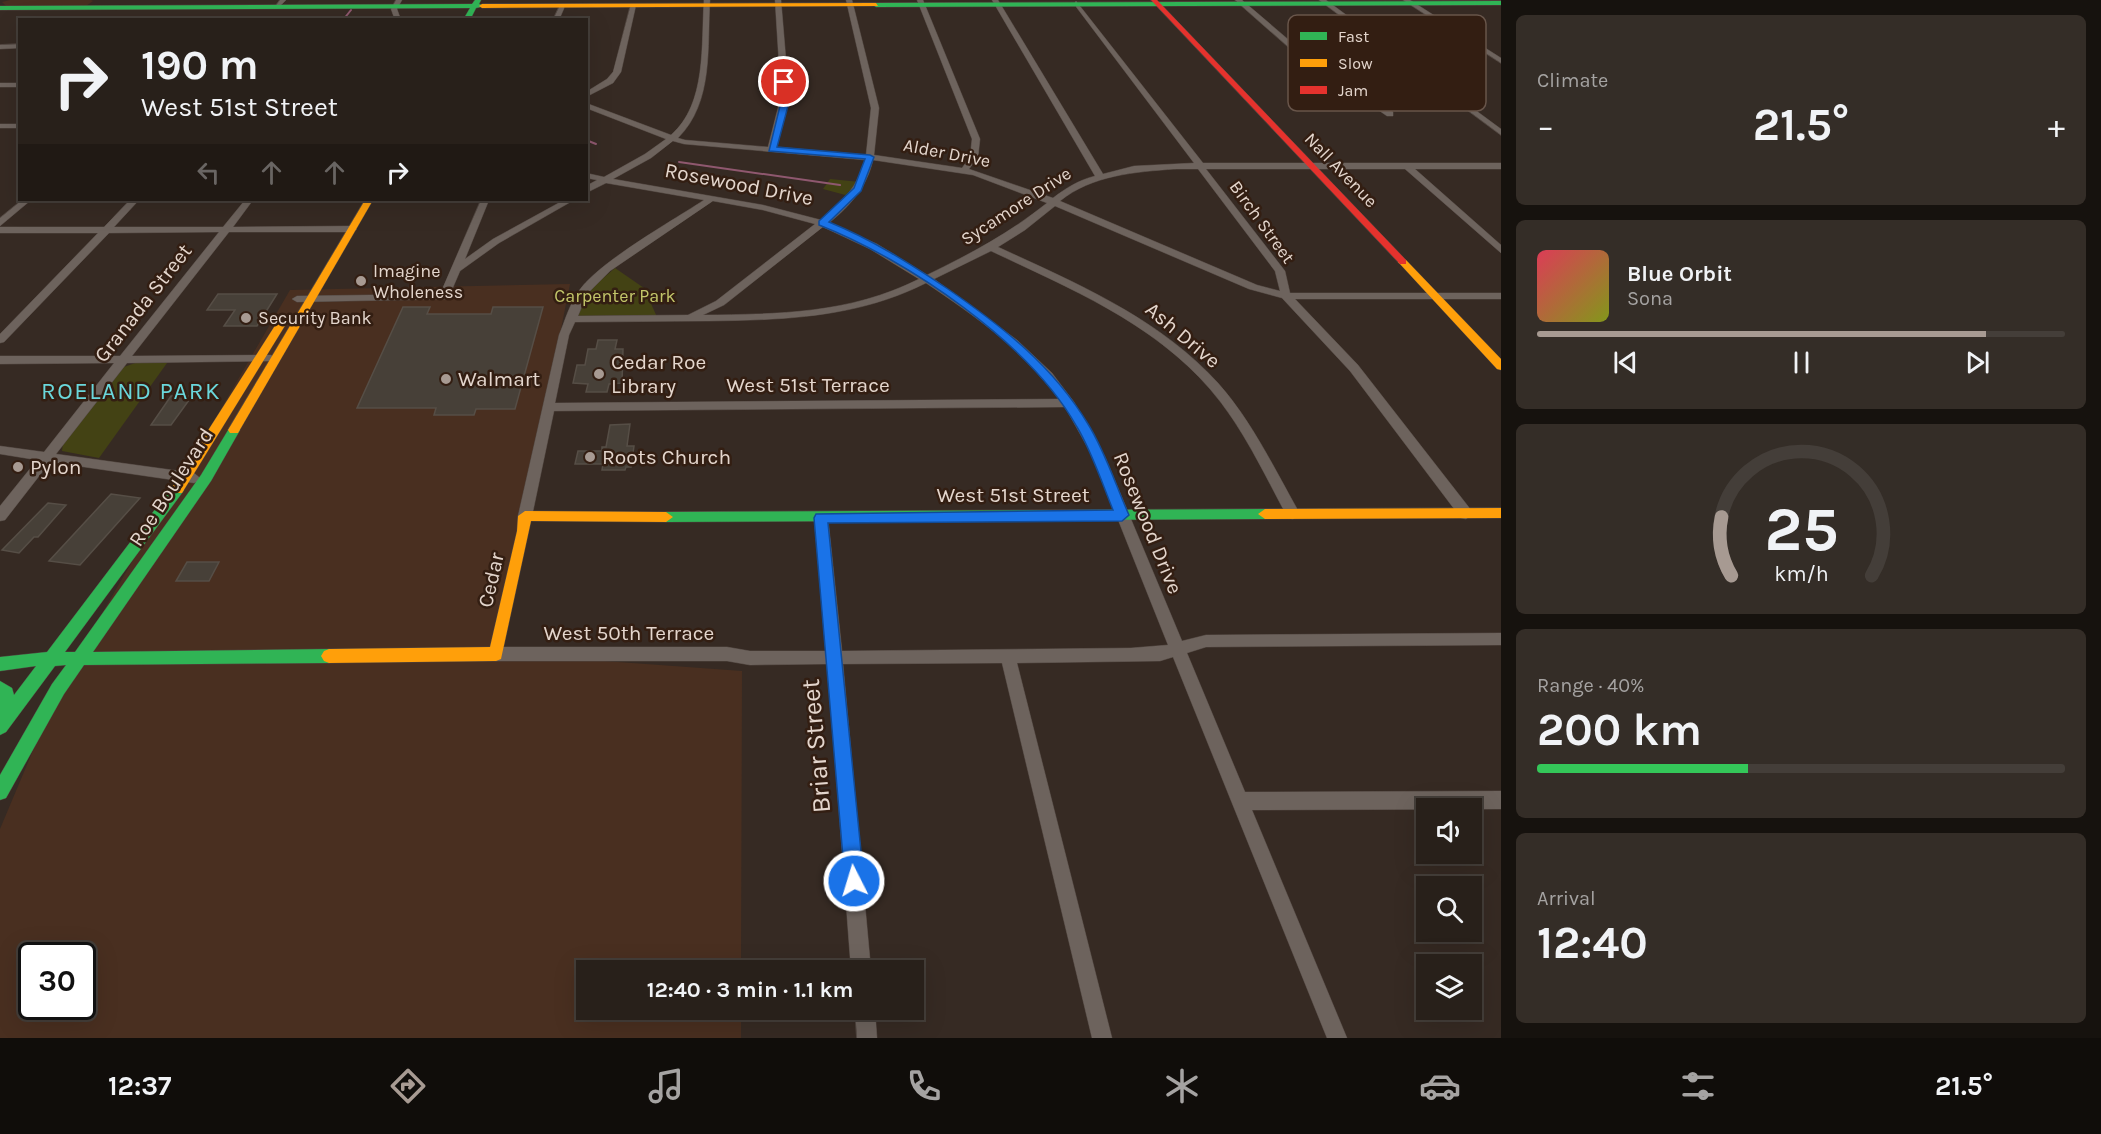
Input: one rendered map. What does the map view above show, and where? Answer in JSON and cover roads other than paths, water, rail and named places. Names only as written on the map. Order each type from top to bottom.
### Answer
[{"type":"street","name":"Nall Avenue","points":[[1151,1],[1501,366]]},
{"type":"street","points":[[0,8],[280,3],[397,9],[706,2],[1497,3]]},
{"type":"street","points":[[588,189],[671,138],[683,128],[696,108],[706,2]]},
{"type":"street","points":[[772,149],[785,96],[778,2]]},
{"type":"street","points":[[688,317],[720,303],[823,223],[858,189],[870,157],[874,108],[849,2]]},
{"type":"street","points":[[921,2],[976,139],[977,149],[964,171]]},
{"type":"street","points":[[996,2],[1100,177]]},
{"type":"street","points":[[1240,2],[1288,43]]},
{"type":"street","points":[[1324,2],[1342,15]]},
{"type":"street","points":[[1408,2],[1428,15]]},
{"type":"street","name":"Birch Street","points":[[1076,3],[1280,271],[1286,296],[1354,368],[1466,514]]},
{"type":"street","points":[[588,94],[610,81],[617,72],[633,5]]},
{"type":"street","points":[[468,18],[480,6]]},
{"type":"street","points":[[557,18],[562,6]]},
{"type":"street","points":[[0,46],[18,46]]},
{"type":"street","points":[[1486,51],[1501,61]]},
{"type":"street","points":[[0,85],[18,85]]},
{"type":"street","name":"Alder Drive","points":[[588,106],[684,142],[922,162],[964,171],[1016,186],[1253,287],[1286,296],[1501,296]]},
{"type":"street","points":[[1386,111],[1390,114]]},
{"type":"street","points":[[1471,111],[1501,133]]},
{"type":"street","points":[[0,126],[18,126]]},
{"type":"street","points":[[1407,166],[1501,250]]},
{"type":"street","name":"Sycamore Drive","points":[[569,319],[784,317],[841,310],[928,280],[991,248],[1076,186],[1100,177],[1152,167],[1501,166]]},
{"type":"street","name":"Rosewood Drive","points":[[588,175],[789,213],[823,223],[879,248],[928,280],[1003,333],[1042,371],[1068,403],[1099,457],[1336,1038]]},
{"type":"street","points":[[525,516],[569,319],[582,292],[599,275],[712,198]]},
{"type":"street","points":[[0,223],[26,201]]},
{"type":"street","points":[[0,340],[134,201]]},
{"type":"street","name":"Granada Street","points":[[0,516],[248,201]]},
{"type":"street","name":"Roe Boulevard","points":[[0,792],[39,720],[79,659],[206,478],[311,299],[346,229],[357,201]]},
{"type":"street","name":"Roe Boulevard","points":[[0,727],[186,477],[297,299],[368,201]]},
{"type":"street","points":[[297,299],[444,297],[484,201]]},
{"type":"street","points":[[457,269],[496,241],[568,201]]},
{"type":"street","points":[[0,230],[346,229]]},
{"type":"street","points":[[470,235],[496,241]]},
{"type":"street","name":"Ash Drive","points":[[991,248],[1114,307],[1167,342],[1200,371],[1231,408],[1293,514]]},
{"type":"street","points":[[720,303],[732,317]]},
{"type":"street","points":[[0,360],[276,359]]},
{"type":"street","name":"West 51st Terrace","points":[[548,407],[1068,403]]},
{"type":"street","points":[[0,450],[206,478]]},
{"type":"street","name":"West 51st Street","points":[[525,516],[544,518],[821,518],[1501,513]]},
{"type":"street","name":"Cedar","points":[[496,654],[524,531],[525,516]]},
{"type":"street","name":"Briar Street","points":[[821,518],[836,657],[860,960]]},
{"type":"street","name":"West 50th Terrace","points":[[0,664],[51,659],[496,654],[727,654],[750,658],[1141,655],[1161,654],[1206,641],[1501,639]]},
{"type":"street","points":[[1008,656],[1102,1038]]},
{"type":"street","points":[[0,688],[6,693],[9,713]]},
{"type":"street","points":[[1239,801],[1501,800]]},
{"type":"street","points":[[866,1020],[867,1038]]},
{"type":"waterway","points":[[345,18],[351,10]]},
{"type":"waterway","points":[[588,141],[596,144]]},
{"type":"waterway","points":[[679,162],[840,185]]},
{"type":"place","name":"Imagine Wholeness","points":[[361,281]]},
{"type":"place","name":"Security Bank","points":[[246,318]]},
{"type":"place","name":"Cedar Roe Library","points":[[599,374]]},
{"type":"place","name":"Walmart","points":[[446,379]]},
{"type":"place","name":"Roots Church","points":[[590,457]]},
{"type":"place","name":"Pylon","points":[[18,467]]},
{"type":"district","name":"ROELAND PARK","points":[[131,391]]},
{"type":"park label","name":"Carpenter Park","points":[[615,296]]}]
